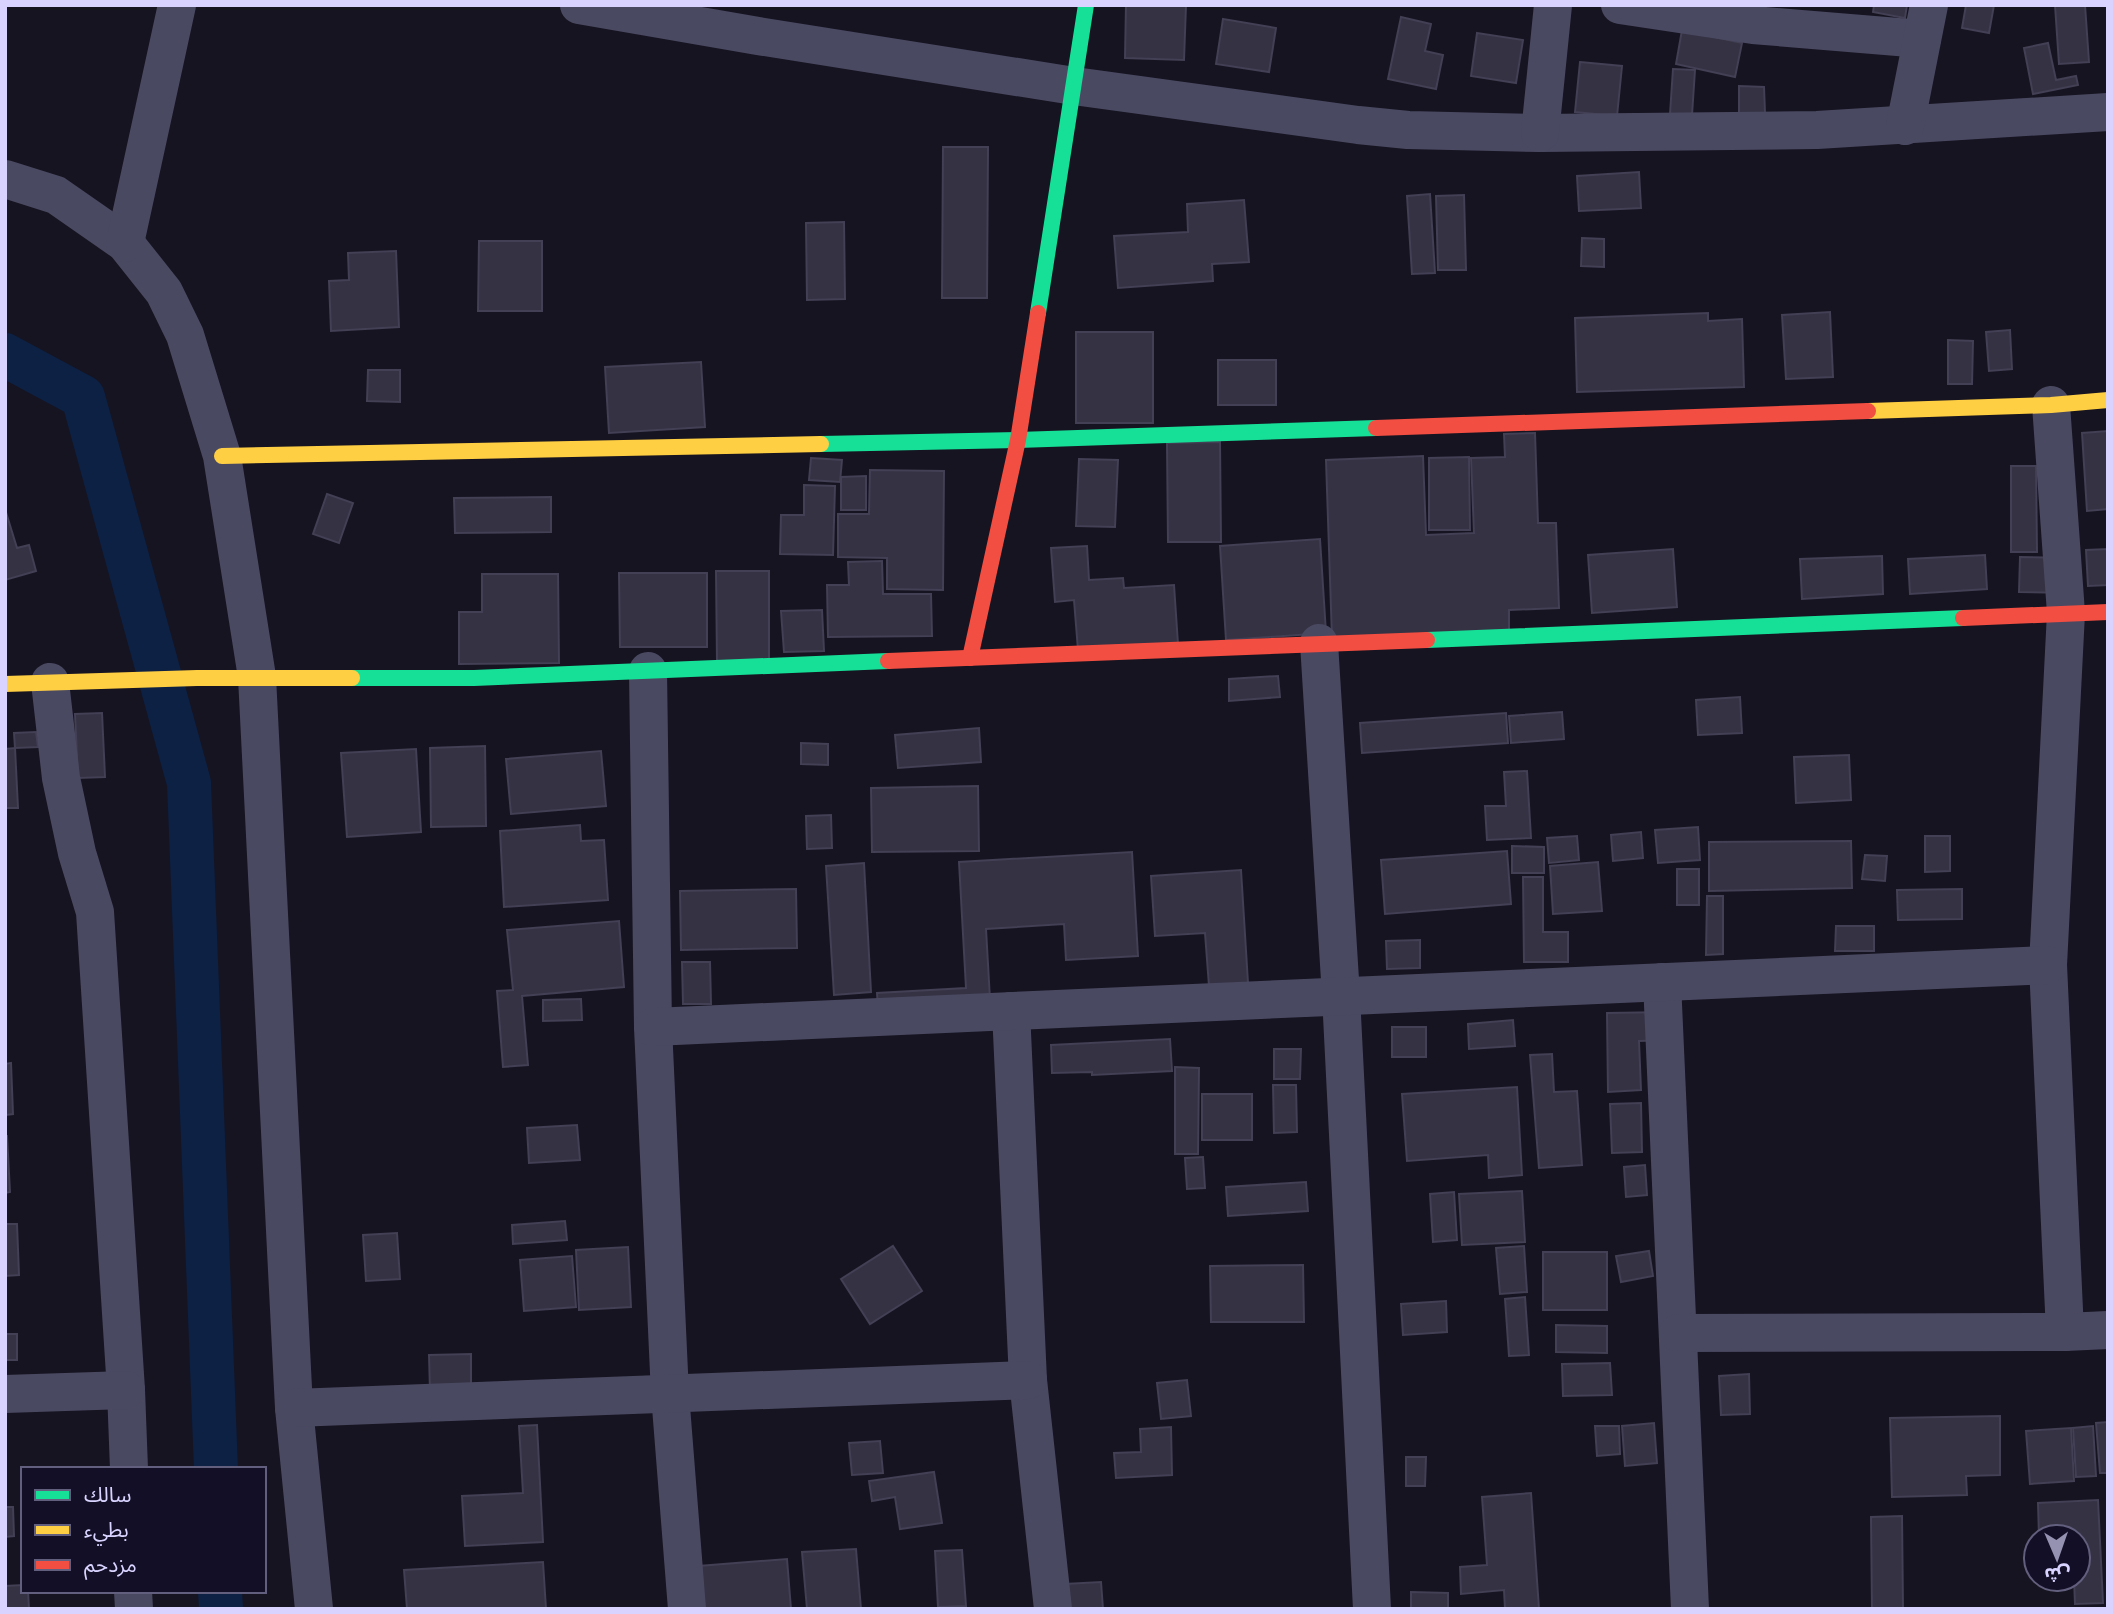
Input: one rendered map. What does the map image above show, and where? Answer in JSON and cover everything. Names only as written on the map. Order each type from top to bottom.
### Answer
[{"type":"street","points":[[125,243],[177,5]]},
{"type":"street","points":[[579,5],[760,21],[1074,86],[1408,130],[1540,133],[1817,130],[2108,112]]},
{"type":"street","points":[[970,658],[1017,440],[1086,5]]},
{"type":"street","points":[[1540,133],[1553,5]]},
{"type":"street","points":[[1620,5],[1753,25],[1925,22],[1905,126]]},
{"type":"street","points":[[5,179],[56,195],[125,243],[164,292],[184,335],[222,456],[257,677],[294,1408],[314,1609]]},
{"type":"street","points":[[222,456],[1017,440],[2051,405],[2108,400]]},
{"type":"street","points":[[2051,405],[2066,613],[2049,965],[2065,1332]]},
{"type":"street","points":[[5,684],[257,677],[474,678],[2108,611]]},
{"type":"street","points":[[1319,643],[1341,996],[1372,1609]]},
{"type":"street","points":[[648,671],[653,1027],[670,1394],[687,1609]]},
{"type":"street","points":[[50,682],[61,778],[77,853],[95,912],[129,1467]]},
{"type":"street","points":[[653,1027],[2049,965]]},
{"type":"street","points":[[1662,982],[1690,1609]]},
{"type":"street","points":[[1011,1011],[1028,1380],[1053,1609]]},
{"type":"street","points":[[1678,1334],[2108,1330]]},
{"type":"street","points":[[294,1408],[1028,1380]]},
{"type":"street","points":[[5,1394],[126,1390]]},
{"type":"building","points":[[1126,5],[1186,5],[1184,60],[1125,58]]},
{"type":"building","points":[[1874,5],[1907,5],[1905,18],[1873,12]]},
{"type":"building","points":[[1966,5],[1994,5],[1989,33],[1962,28]]},
{"type":"building","points":[[2055,5],[2085,5],[2089,62],[2059,64]]},
{"type":"building","points":[[1401,17],[1431,24],[1425,51],[1443,55],[1436,89],[1388,79]]},
{"type":"building","points":[[1223,19],[1276,28],[1269,72],[1216,64]]},
{"type":"building","points":[[1682,30],[1742,43],[1735,77],[1676,64]]},
{"type":"building","points":[[1477,33],[1523,40],[1516,83],[1471,76]]},
{"type":"building","points":[[2048,43],[2056,80],[2076,76],[2078,85],[2033,94],[2024,48]]},
{"type":"building","points":[[1580,62],[1622,66],[1617,116],[1575,112]]},
{"type":"building","points":[[1673,69],[1695,70],[1692,115],[1670,114]]},
{"type":"building","points":[[1739,86],[1764,87],[1765,113],[1739,113]]},
{"type":"building","points":[[943,147],[988,147],[987,298],[942,298]]},
{"type":"building","points":[[1639,172],[1641,208],[1579,211],[1577,176]]},
{"type":"building","points":[[1430,194],[1435,273],[1412,274],[1407,196]]},
{"type":"building","points":[[1464,195],[1466,270],[1438,270],[1436,196]]},
{"type":"building","points":[[1244,200],[1249,262],[1212,264],[1213,281],[1118,288],[1114,236],[1188,232],[1187,204]]},
{"type":"building","points":[[844,222],[845,299],[807,300],[806,223]]},
{"type":"building","points":[[1582,238],[1604,239],[1604,267],[1581,266]]},
{"type":"building","points":[[479,241],[542,241],[542,311],[478,311]]},
{"type":"building","points":[[396,251],[399,327],[331,331],[329,281],[349,280],[348,253]]},
{"type":"building","points":[[1830,312],[1833,377],[1786,379],[1782,315]]},
{"type":"building","points":[[1708,313],[1708,321],[1742,319],[1744,387],[1577,392],[1575,318]]},
{"type":"building","points":[[2010,330],[2012,369],[1989,371],[1986,332]]},
{"type":"building","points":[[1076,332],[1153,332],[1153,423],[1076,423]]},
{"type":"building","points":[[1948,340],[1973,341],[1972,384],[1948,384]]},
{"type":"building","points":[[1218,360],[1276,360],[1276,405],[1218,405]]},
{"type":"building","points":[[701,362],[705,427],[609,433],[605,367]]},
{"type":"building","points":[[368,370],[400,370],[400,402],[367,401]]},
{"type":"building","points":[[2108,431],[2108,509],[2087,511],[2082,433]]},
{"type":"building","points":[[1535,433],[1538,523],[1556,523],[1559,608],[1509,610],[1509,631],[1332,638],[1326,460],[1423,456],[1426,535],[1474,533],[1471,458],[1505,457],[1504,434]]},
{"type":"building","points":[[1220,442],[1221,542],[1168,542],[1167,443]]},
{"type":"building","points":[[1469,457],[1470,530],[1429,530],[1429,458]]},
{"type":"building","points":[[811,458],[842,460],[840,482],[809,480]]},
{"type":"building","points":[[1079,459],[1118,460],[1115,527],[1076,526]]},
{"type":"building","points":[[2011,466],[2036,466],[2037,552],[2011,552]]},
{"type":"building","points":[[870,470],[944,471],[943,590],[887,589],[887,558],[838,557],[838,514],[869,514]]},
{"type":"building","points":[[866,476],[866,510],[841,510],[841,477]]},
{"type":"building","points":[[804,485],[835,486],[833,555],[780,554],[781,515],[804,515]]},
{"type":"building","points":[[327,494],[353,503],[339,543],[313,534]]},
{"type":"building","points":[[551,497],[551,532],[455,533],[454,498]]},
{"type":"building","points":[[5,509],[17,548],[29,545],[36,571],[5,580]]},
{"type":"building","points":[[1320,539],[1326,633],[1226,640],[1220,546]]},
{"type":"building","points":[[1087,546],[1089,580],[1123,578],[1124,588],[1174,585],[1178,644],[1078,650],[1074,600],[1055,602],[1051,548]]},
{"type":"building","points":[[1673,549],[1677,607],[1592,613],[1588,555]]},
{"type":"building","points":[[2108,549],[2108,585],[2088,586],[2086,550]]},
{"type":"building","points":[[1985,555],[1987,589],[1910,594],[1908,559]]},
{"type":"building","points":[[1882,556],[1883,594],[1802,599],[1800,559]]},
{"type":"building","points":[[2020,557],[2072,558],[2071,593],[2019,592]]},
{"type":"building","points":[[882,561],[883,594],[931,594],[932,636],[828,637],[827,585],[849,585],[848,562]]},
{"type":"building","points":[[716,571],[769,571],[769,661],[717,662]]},
{"type":"building","points":[[619,573],[707,573],[707,647],[620,647]]},
{"type":"building","points":[[482,574],[558,574],[559,663],[459,664],[459,612],[482,612]]},
{"type":"building","points":[[822,610],[824,651],[784,652],[781,611]]},
{"type":"building","points":[[1278,676],[1280,697],[1229,701],[1229,679]]},
{"type":"building","points":[[1740,697],[1742,733],[1698,735],[1696,700]]},
{"type":"building","points":[[1562,712],[1564,739],[1511,743],[1509,716]]},
{"type":"building","points":[[102,713],[105,777],[78,778],[75,714]]},
{"type":"building","points":[[1506,713],[1508,743],[1362,753],[1360,723]]},
{"type":"building","points":[[979,728],[981,762],[898,768],[895,735]]},
{"type":"building","points":[[36,732],[38,747],[15,748],[14,733]]},
{"type":"building","points":[[801,743],[828,744],[828,765],[801,764]]},
{"type":"building","points":[[485,746],[486,826],[431,827],[430,748]]},
{"type":"building","points":[[15,748],[18,808],[5,808],[5,749]]},
{"type":"building","points":[[416,749],[421,832],[347,837],[341,753]]},
{"type":"building","points":[[601,751],[606,806],[511,814],[506,759]]},
{"type":"building","points":[[1849,755],[1851,800],[1796,803],[1794,757]]},
{"type":"building","points":[[1527,771],[1531,838],[1487,840],[1485,806],[1506,806],[1504,772]]},
{"type":"building","points":[[978,786],[979,851],[872,852],[871,788]]},
{"type":"building","points":[[831,815],[832,848],[807,849],[806,816]]},
{"type":"building","points":[[580,825],[581,841],[604,840],[608,900],[504,907],[500,831]]},
{"type":"building","points":[[1698,827],[1700,860],[1658,863],[1655,830]]},
{"type":"building","points":[[1641,832],[1643,858],[1613,861],[1611,835]]},
{"type":"building","points":[[1577,836],[1579,860],[1549,863],[1547,838]]},
{"type":"building","points":[[1925,836],[1950,836],[1950,871],[1925,872]]},
{"type":"building","points":[[1851,841],[1852,888],[1709,891],[1709,842]]},
{"type":"building","points":[[1512,846],[1544,847],[1544,873],[1512,873]]},
{"type":"building","points":[[1507,851],[1511,904],[1385,914],[1381,860]]},
{"type":"building","points":[[1132,852],[1138,956],[1066,960],[1064,924],[986,929],[991,1017],[879,1024],[877,993],[966,988],[959,862]]},
{"type":"building","points":[[1865,855],[1887,856],[1885,881],[1862,879]]},
{"type":"building","points":[[1598,862],[1602,911],[1553,914],[1550,866]]},
{"type":"building","points":[[864,863],[871,992],[834,995],[826,866]]},
{"type":"building","points":[[1677,869],[1699,869],[1699,905],[1677,905]]},
{"type":"building","points":[[1241,870],[1248,983],[1209,986],[1205,933],[1155,936],[1151,876]]},
{"type":"building","points":[[1523,877],[1543,877],[1543,932],[1568,932],[1568,962],[1524,962]]},
{"type":"building","points":[[796,889],[797,948],[681,950],[680,891]]},
{"type":"building","points":[[1962,889],[1962,919],[1898,920],[1897,890]]},
{"type":"building","points":[[1707,896],[1723,896],[1723,954],[1706,955]]},
{"type":"building","points":[[619,921],[624,987],[522,996],[528,1065],[503,1067],[497,991],[513,990],[507,930]]},
{"type":"building","points":[[1836,926],[1874,926],[1874,951],[1835,951]]},
{"type":"building","points":[[1420,940],[1420,968],[1387,969],[1386,941]]},
{"type":"building","points":[[682,962],[710,962],[711,1004],[683,1004]]},
{"type":"building","points":[[581,999],[582,1020],[543,1021],[543,1000]]},
{"type":"building","points":[[1669,1012],[1670,1040],[1639,1041],[1641,1090],[1608,1092],[1607,1013]]},
{"type":"building","points":[[1513,1020],[1515,1046],[1469,1049],[1468,1024]]},
{"type":"building","points":[[1392,1027],[1426,1027],[1426,1057],[1392,1057]]},
{"type":"building","points":[[1170,1039],[1172,1071],[1092,1075],[1092,1072],[1052,1073],[1051,1045]]},
{"type":"building","points":[[1274,1049],[1301,1049],[1300,1079],[1274,1079]]},
{"type":"building","points":[[1552,1054],[1554,1092],[1577,1091],[1582,1165],[1539,1168],[1530,1055]]},
{"type":"building","points":[[11,1063],[13,1114],[5,1115],[5,1064]]},
{"type":"building","points":[[1175,1067],[1199,1068],[1198,1154],[1175,1154]]},
{"type":"building","points":[[1273,1085],[1296,1085],[1297,1132],[1274,1133]]},
{"type":"building","points":[[1517,1087],[1522,1175],[1489,1178],[1488,1155],[1407,1161],[1402,1094]]},
{"type":"building","points":[[1202,1094],[1252,1094],[1252,1140],[1202,1140]]},
{"type":"building","points":[[1641,1103],[1642,1152],[1612,1153],[1610,1104]]},
{"type":"building","points":[[577,1125],[580,1160],[529,1163],[527,1128]]},
{"type":"building","points":[[5,1136],[10,1192],[5,1193]]},
{"type":"building","points":[[1203,1157],[1205,1188],[1187,1189],[1185,1158]]},
{"type":"building","points":[[1645,1165],[1647,1195],[1626,1197],[1624,1167]]},
{"type":"building","points":[[1306,1182],[1308,1211],[1228,1216],[1226,1187]]},
{"type":"building","points":[[1522,1191],[1525,1242],[1462,1245],[1459,1194]]},
{"type":"building","points":[[1454,1192],[1457,1240],[1433,1242],[1430,1194]]},
{"type":"building","points":[[565,1221],[567,1240],[513,1244],[512,1225]]},
{"type":"building","points":[[5,1224],[17,1224],[19,1275],[5,1276]]},
{"type":"building","points":[[397,1233],[400,1279],[366,1281],[363,1235]]},
{"type":"building","points":[[893,1246],[922,1291],[870,1324],[841,1279]]},
{"type":"building","points":[[1524,1246],[1527,1292],[1500,1294],[1496,1248]]},
{"type":"building","points":[[628,1247],[631,1307],[579,1310],[576,1250]]},
{"type":"building","points":[[1649,1251],[1653,1276],[1621,1282],[1616,1256]]},
{"type":"building","points":[[1543,1252],[1607,1252],[1607,1310],[1543,1310]]},
{"type":"building","points":[[572,1256],[576,1307],[524,1311],[520,1260]]},
{"type":"building","points":[[1303,1265],[1304,1322],[1211,1322],[1210,1266]]},
{"type":"building","points":[[1525,1297],[1529,1355],[1509,1356],[1505,1299]]},
{"type":"building","points":[[1446,1301],[1447,1332],[1403,1335],[1401,1304]]},
{"type":"building","points":[[1556,1325],[1607,1326],[1607,1353],[1556,1352]]},
{"type":"building","points":[[5,1334],[17,1334],[17,1360],[5,1360]]},
{"type":"building","points":[[471,1354],[471,1391],[430,1391],[429,1355]]},
{"type":"building","points":[[1610,1363],[1612,1395],[1563,1396],[1562,1364]]},
{"type":"building","points":[[1749,1374],[1750,1414],[1721,1415],[1719,1376]]},
{"type":"building","points":[[1187,1380],[1191,1416],[1161,1419],[1157,1383]]},
{"type":"building","points":[[2000,1416],[2000,1475],[1966,1476],[1967,1495],[1892,1497],[1890,1418]]},
{"type":"building","points":[[2108,1422],[2108,1473],[2100,1473],[2096,1423]]},
{"type":"building","points":[[1654,1423],[1657,1463],[1625,1466],[1622,1426]]},
{"type":"building","points":[[537,1425],[543,1542],[465,1546],[462,1496],[523,1493],[519,1426]]},
{"type":"building","points":[[1595,1426],[1619,1426],[1620,1454],[1597,1456]]},
{"type":"building","points":[[2093,1426],[2096,1476],[2076,1477],[2073,1428]]},
{"type":"building","points":[[1171,1427],[1172,1475],[1116,1478],[1114,1453],[1141,1452],[1140,1429]]},
{"type":"building","points":[[2071,1428],[2074,1481],[2030,1484],[2026,1431]]},
{"type":"building","points":[[880,1441],[883,1473],[852,1475],[849,1443]]},
{"type":"building","points":[[1406,1457],[1426,1457],[1425,1486],[1406,1486]]},
{"type":"building","points":[[934,1472],[942,1523],[900,1529],[895,1497],[872,1501],[869,1481]]},
{"type":"building","points":[[1531,1493],[1539,1609],[1505,1609],[1504,1590],[1461,1594],[1460,1567],[1487,1565],[1482,1497]]},
{"type":"building","points":[[2098,1500],[2103,1603],[2075,1604],[2075,1593],[2092,1593],[2092,1523],[2039,1523],[2038,1503]]},
{"type":"building","points":[[5,1507],[13,1507],[14,1536],[5,1537]]},
{"type":"building","points":[[1902,1516],[1903,1609],[1872,1609],[1871,1517]]},
{"type":"building","points":[[856,1549],[861,1609],[807,1609],[802,1552]]},
{"type":"building","points":[[962,1550],[966,1606],[938,1607],[935,1551]]},
{"type":"building","points":[[787,1559],[791,1609],[702,1609],[699,1566]]},
{"type":"building","points":[[543,1562],[546,1609],[407,1609],[404,1570]]},
{"type":"building","points":[[1101,1582],[1103,1609],[1067,1609],[1065,1584]]},
{"type":"building","points":[[21,1585],[21,1593],[28,1593],[29,1609],[5,1609],[5,1586]]},
{"type":"building","points":[[1411,1592],[1448,1593],[1448,1609],[1411,1609]]},
{"type":"waterway","points":[[5,355],[83,397],[189,783],[216,1467]]},
{"type":"waterway","points":[[220,1593],[221,1609]]},
{"type":"traffic: fast","points":[[1038,313],[1086,5]]},
{"type":"traffic: fast","points":[[821,444],[1376,428]]},
{"type":"traffic: fast","points":[[1427,640],[1963,618]]},
{"type":"traffic: fast","points":[[352,678],[474,678],[888,661]]},
{"type":"traffic: slow","points":[[1868,411],[2051,405],[2108,400]]},
{"type":"traffic: slow","points":[[222,456],[821,444]]},
{"type":"traffic: slow","points":[[5,684],[197,678],[352,678]]},
{"type":"traffic: jam","points":[[970,658],[1018,440],[1038,313]]},
{"type":"traffic: jam","points":[[1376,428],[1868,411]]},
{"type":"traffic: jam","points":[[1963,618],[2108,612]]},
{"type":"traffic: jam","points":[[888,661],[1427,640]]}]
